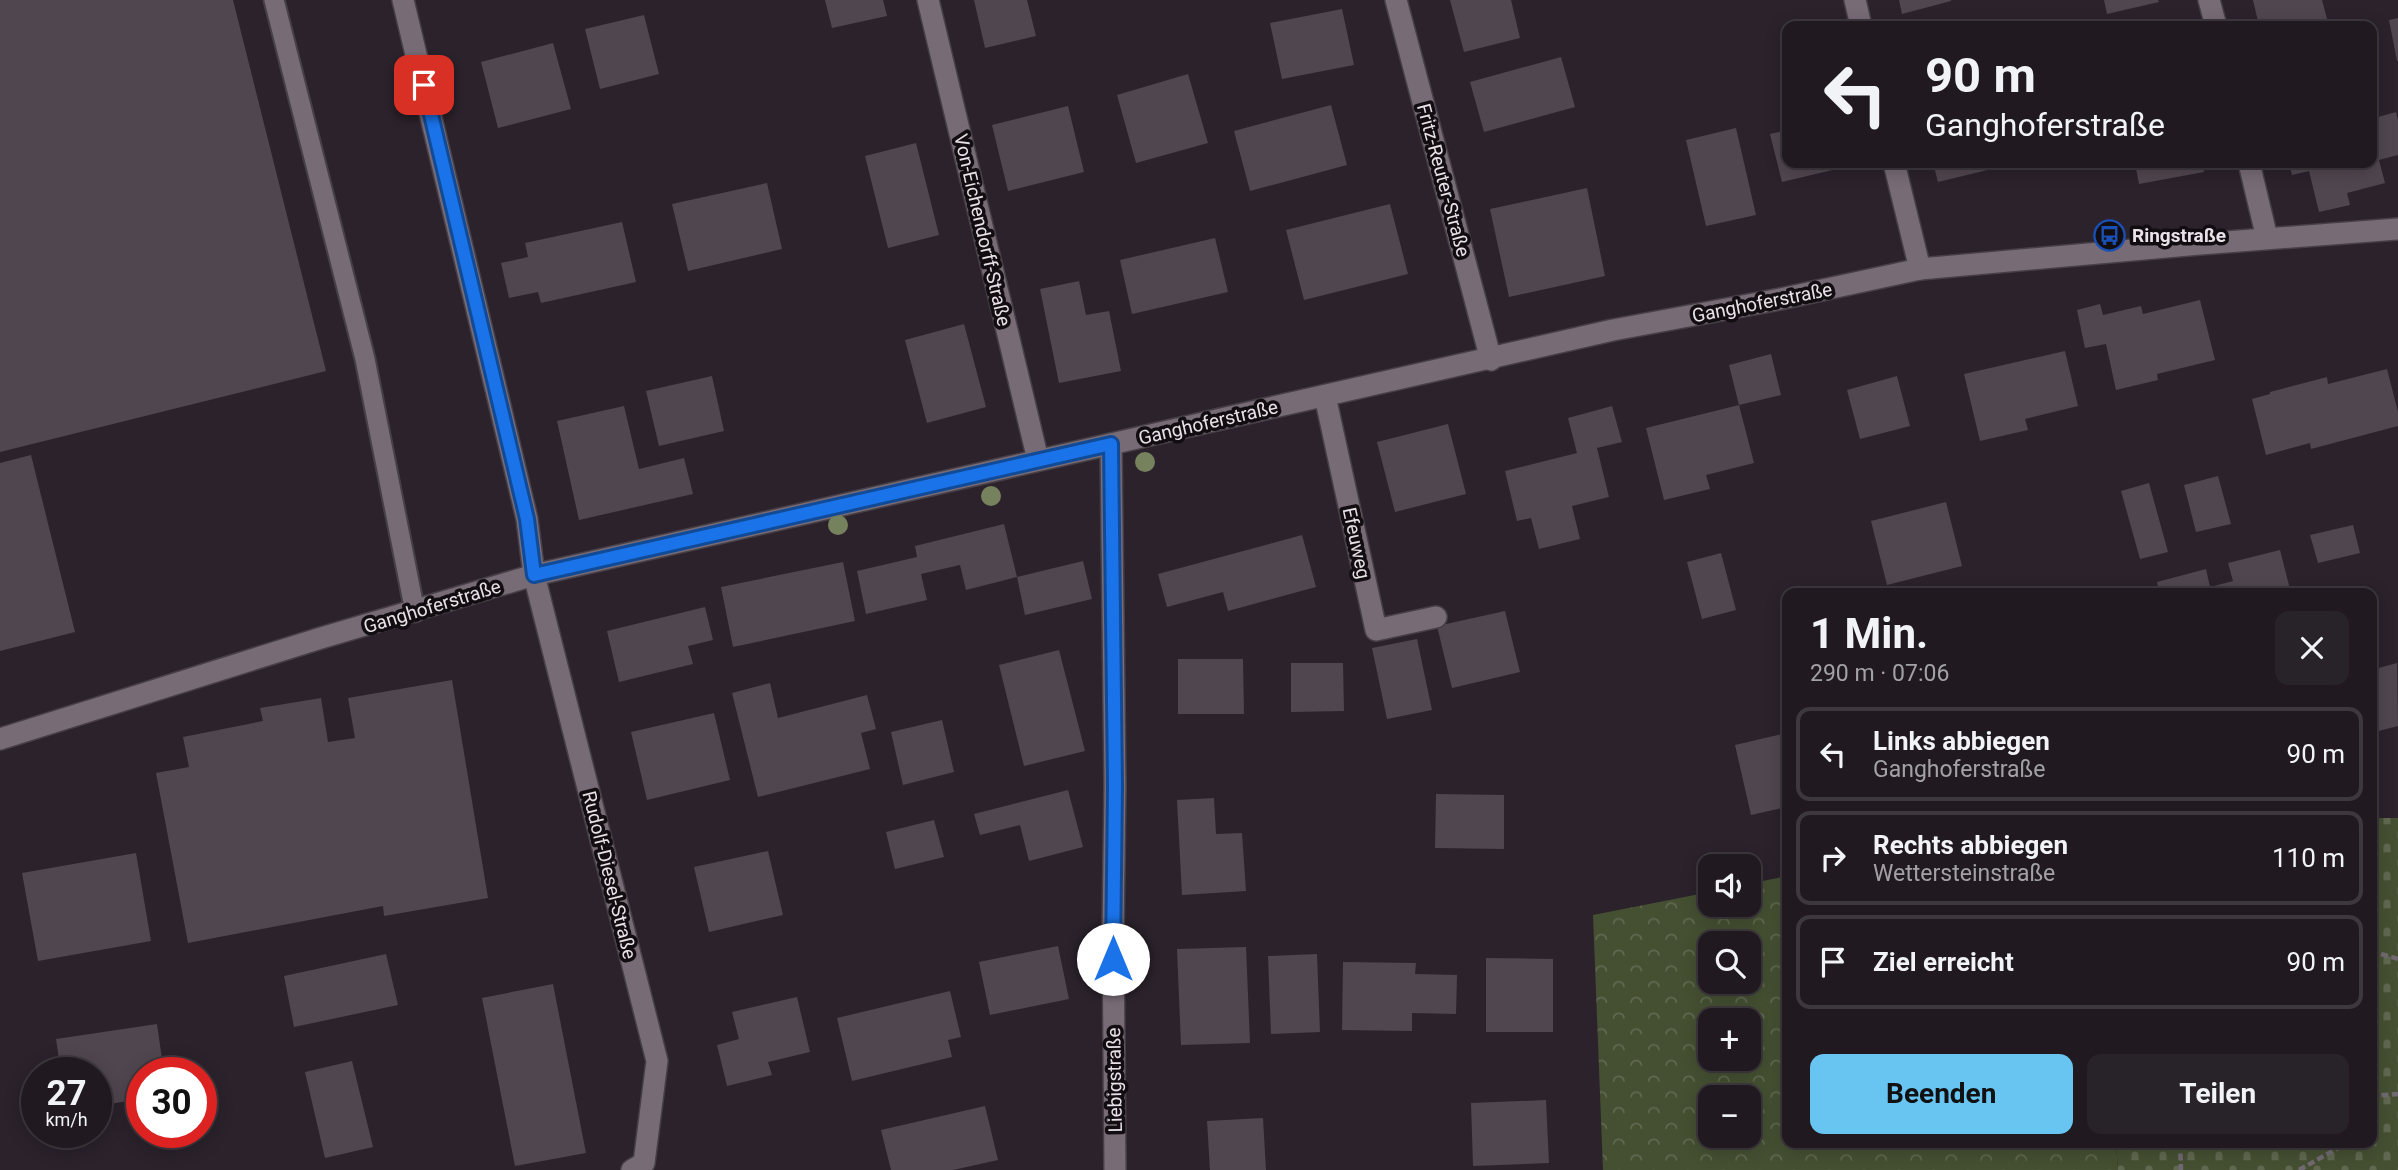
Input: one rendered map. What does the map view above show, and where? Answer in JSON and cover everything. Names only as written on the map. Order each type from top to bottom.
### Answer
[{"type":"street","points":[[403,0],[527,519],[534,575]]},
{"type":"street","name":"Von-Eichendorff-Straße","points":[[929,0],[1038,460]]},
{"type":"street","name":"Fritz-Reuter-Straße","points":[[1396,0],[1491,360]]},
{"type":"street","points":[[1854,0],[1860,21]]},
{"type":"street","points":[[2209,0],[2215,21]]},
{"type":"street","points":[[1895,168],[1920,269]]},
{"type":"street","points":[[2250,168],[2267,239]]},
{"type":"street","name":"Ganghoferstraße","points":[[0,739],[534,575],[1491,360],[1613,330],[1780,299],[1920,269],[2398,229]]},
{"type":"street","name":"Efeuweg","points":[[1325,396],[1376,630],[1436,617]]},
{"type":"street","name":"Liebigstraße","points":[[1111,444],[1115,786],[1115,1170]]},
{"type":"street","name":"Rudolf-Diesel-Straße","points":[[534,575],[657,1061],[644,1163],[632,1170]]},
{"type":"lane","points":[[274,0],[365,359],[415,612]]},
{"type":"path","points":[[2377,953],[2398,959]]},
{"type":"path","points":[[2377,1095],[2398,1093]]},
{"type":"path","points":[[2180,1148],[2181,1170]]},
{"type":"path","points":[[2299,1170],[2338,1148]]},
{"type":"green space","points":[[2377,818],[2398,818],[2398,1170],[2118,1170],[2116,1148],[2377,1148]]},
{"type":"green space","points":[[1782,877],[1782,1148],[2116,1148],[2118,1170],[1603,1170],[1593,915],[1698,894],[1698,917],[1761,917],[1761,881]]},
{"type":"building","points":[[0,0],[233,0],[326,371],[0,452]]},
{"type":"building","points":[[825,0],[883,0],[887,16],[832,28]]},
{"type":"building","points":[[974,0],[1027,0],[1036,36],[985,48]]},
{"type":"building","points":[[1450,0],[1511,0],[1520,38],[1464,52]]},
{"type":"building","points":[[1899,0],[1951,0],[1951,1],[1902,14]]},
{"type":"building","points":[[2104,0],[2158,0],[2159,2],[2107,14]]},
{"type":"building","points":[[2253,0],[2322,0],[2328,21],[2258,21]]},
{"type":"building","points":[[1342,9],[1354,65],[1282,79],[1270,23]]},
{"type":"building","points":[[644,15],[659,74],[600,89],[585,29]]},
{"type":"building","points":[[2398,18],[2398,61],[2397,61],[2389,20]]},
{"type":"building","points":[[553,43],[571,109],[498,128],[481,62]]},
{"type":"building","points":[[1561,57],[1575,107],[1484,132],[1470,82]]},
{"type":"building","points":[[1188,74],[1208,143],[1136,163],[1117,95]]},
{"type":"building","points":[[1331,105],[1347,165],[1250,191],[1234,131]]},
{"type":"building","points":[[1068,106],[1084,172],[1008,191],[992,125]]},
{"type":"building","points":[[2396,112],[2398,120],[2398,155],[2379,160],[2385,183],[2347,193],[2350,205],[2319,212],[2309,171],[2292,175],[2290,168],[2377,168],[2377,117]]},
{"type":"building","points":[[1736,128],[1756,215],[1706,226],[1686,140]]},
{"type":"building","points":[[1782,131],[1782,168],[1841,168],[1782,182],[1770,134]]},
{"type":"building","points":[[916,143],[939,235],[888,248],[865,156]]},
{"type":"building","points":[[1934,168],[1996,168],[1938,182]]},
{"type":"building","points":[[2136,168],[2203,168],[2204,172],[2139,184]]},
{"type":"building","points":[[767,183],[782,249],[688,271],[672,204]]},
{"type":"building","points":[[1587,188],[1605,276],[1509,297],[1490,209]]},
{"type":"building","points":[[1390,204],[1408,274],[1304,300],[1286,230]]},
{"type":"building","points":[[622,222],[636,282],[541,303],[538,292],[509,298],[501,263],[528,257],[525,243]]},
{"type":"building","points":[[1215,238],[1228,292],[1132,314],[1120,260]]},
{"type":"building","points":[[1079,281],[1086,315],[1109,311],[1121,371],[1059,383],[1040,289]]},
{"type":"building","points":[[2200,300],[2215,360],[2157,374],[2158,380],[2116,390],[2106,344],[2085,348],[2077,310],[2100,304],[2103,315],[2141,306],[2143,314]]},
{"type":"building","points":[[964,324],[986,407],[927,423],[905,340]]},
{"type":"building","points":[[2065,351],[2078,406],[2025,419],[2028,430],[1980,441],[1964,374]]},
{"type":"building","points":[[1771,354],[1781,395],[1739,405],[1729,365]]},
{"type":"building","points":[[2387,369],[2398,412],[2398,426],[2311,449],[2310,443],[2266,455],[2252,399],[2327,377],[2328,384]]},
{"type":"building","points":[[712,376],[724,431],[659,446],[646,391]]},
{"type":"building","points":[[1897,376],[1910,426],[1860,439],[1847,390]]},
{"type":"building","points":[[1739,405],[1754,463],[1706,475],[1710,489],[1664,500],[1646,428]]},
{"type":"building","points":[[624,406],[639,469],[684,458],[693,494],[579,520],[557,421]]},
{"type":"building","points":[[1612,406],[1622,442],[1597,448],[1609,497],[1572,506],[1580,539],[1539,549],[1531,518],[1517,521],[1505,471],[1577,453],[1568,418]]},
{"type":"building","points":[[1448,424],[1466,494],[1395,512],[1377,442]]},
{"type":"building","points":[[31,455],[75,632],[0,651],[0,463]]},
{"type":"building","points":[[2218,476],[2231,524],[2196,532],[2184,485]]},
{"type":"building","points":[[2149,483],[2168,552],[2140,559],[2121,491]]},
{"type":"building","points":[[1946,502],[1962,566],[1887,585],[1871,521]]},
{"type":"building","points":[[1004,524],[1017,577],[966,590],[960,565],[921,574],[927,600],[866,614],[857,571],[917,557],[915,546]]},
{"type":"building","points":[[2353,525],[2360,553],[2318,563],[2310,535]]},
{"type":"building","points":[[1302,535],[1316,587],[1228,611],[1223,592],[1167,607],[1158,574]]},
{"type":"building","points":[[2280,550],[2290,588],[2158,588],[2157,582],[2206,569],[2210,587],[2233,581],[2228,563]]},
{"type":"building","points":[[1721,553],[1736,610],[1702,619],[1687,562]]},
{"type":"building","points":[[1083,561],[1092,599],[1025,615],[1017,577]]},
{"type":"building","points":[[843,562],[855,621],[733,647],[721,587]]},
{"type":"building","points":[[705,607],[713,640],[688,646],[693,664],[619,682],[607,631]]},
{"type":"building","points":[[1505,611],[1520,672],[1452,688],[1437,626]]},
{"type":"building","points":[[1417,639],[1432,710],[1387,719],[1372,648]]},
{"type":"building","points":[[1059,650],[1085,751],[1024,766],[999,665]]},
{"type":"building","points":[[1178,659],[1243,659],[1244,714],[1178,714]]},
{"type":"building","points":[[1291,663],[1343,663],[1344,711],[1291,712]]},
{"type":"building","points":[[2397,663],[2398,726],[2377,731],[2377,668]]},
{"type":"building","points":[[452,680],[488,898],[384,916],[383,906],[188,943],[156,773],[189,767],[183,737],[263,721],[260,708],[321,698],[328,742],[355,738],[348,698]]},
{"type":"building","points":[[770,683],[778,718],[867,695],[876,729],[861,733],[870,769],[758,797],[732,693]]},
{"type":"building","points":[[714,713],[730,780],[647,800],[631,732]]},
{"type":"building","points":[[942,720],[954,772],[903,785],[891,732]]},
{"type":"building","points":[[1782,734],[1782,808],[1751,815],[1735,745]]},
{"type":"building","points":[[1068,790],[1083,847],[1029,861],[1020,825],[980,835],[974,814]]},
{"type":"building","points":[[1436,794],[1504,795],[1504,849],[1435,848]]},
{"type":"building","points":[[1214,798],[1216,834],[1242,833],[1246,891],[1182,895],[1177,800]]},
{"type":"building","points":[[934,820],[944,857],[895,869],[886,832]]},
{"type":"building","points":[[768,851],[783,915],[709,932],[694,867]]},
{"type":"building","points":[[136,853],[151,941],[38,961],[22,873]]},
{"type":"building","points":[[1058,946],[1069,999],[990,1015],[979,962]]},
{"type":"building","points":[[1246,947],[1250,1043],[1181,1045],[1177,949]]},
{"type":"building","points":[[386,954],[398,1005],[294,1027],[284,976]]},
{"type":"building","points":[[1317,954],[1320,1032],[1271,1034],[1268,956]]},
{"type":"building","points":[[1486,958],[1553,959],[1553,1032],[1486,1032]]},
{"type":"building","points":[[1343,962],[1416,963],[1415,974],[1457,975],[1456,1014],[1412,1013],[1412,1031],[1342,1030]]},
{"type":"building","points":[[553,984],[586,1153],[515,1166],[482,998]]},
{"type":"building","points":[[950,991],[961,1037],[948,1040],[952,1057],[852,1081],[837,1018]]},
{"type":"building","points":[[797,997],[810,1052],[768,1062],[772,1075],[727,1086],[717,1045],[739,1039],[732,1012]]},
{"type":"building","points":[[157,1024],[162,1057],[126,1057],[126,1101],[112,1104],[112,1057],[59,1057],[56,1039]]},
{"type":"building","points":[[352,1061],[373,1147],[325,1158],[305,1072]]},
{"type":"building","points":[[1546,1100],[1549,1163],[1473,1166],[1471,1103]]},
{"type":"building","points":[[985,1106],[998,1160],[953,1170],[891,1170],[881,1130]]},
{"type":"building","points":[[1263,1118],[1266,1170],[1210,1170],[1207,1121]]},
{"type":"place","name":"Ringstraße","points":[[2109,235]]},
{"type":"route","points":[[424,85],[527,519],[534,575],[1111,444],[1115,786],[1113,959]]}]
